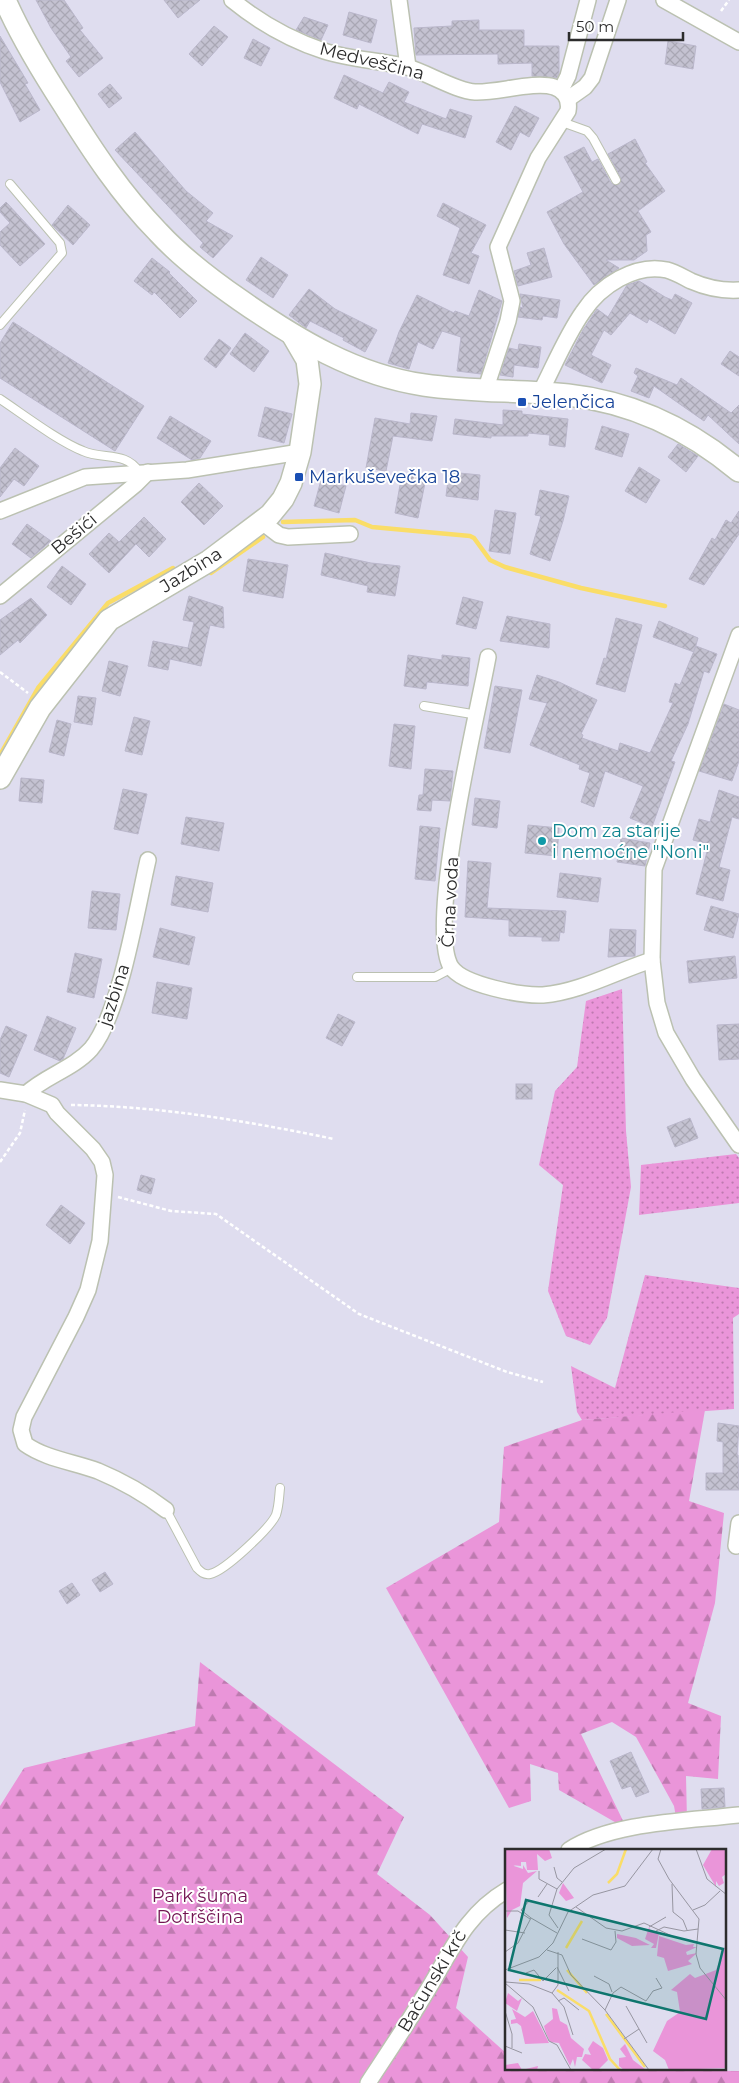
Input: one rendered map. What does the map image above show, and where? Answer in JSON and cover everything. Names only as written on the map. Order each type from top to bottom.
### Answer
[{"type":"main road","points":[[5,0],[21,37],[98,160],[158,232],[204,274],[293,335],[344,362],[370,373],[407,382],[485,391],[540,393],[607,401],[668,423],[708,447],[739,471]]},
{"type":"main road","name":"Jazbina","points":[[0,778],[40,708],[109,620],[208,561],[262,522],[283,499],[291,483],[300,452],[310,384],[308,360],[293,335]]},
{"type":"main road","points":[[310,384],[321,371],[344,362]]},
{"type":"street","name":"Medveščina","points":[[232,0],[247,6],[284,34],[326,52],[408,68],[473,92],[547,86],[565,95]]},
{"type":"street","points":[[399,0],[408,68]]},
{"type":"street","points":[[485,391],[508,321],[512,301],[498,247],[538,158],[568,111],[565,95],[568,76],[588,0]]},
{"type":"street","points":[[565,95],[585,87],[592,78],[618,0]]},
{"type":"street","points":[[664,0],[739,42]]},
{"type":"street","points":[[540,393],[583,311],[605,289],[639,268],[653,267],[669,270],[709,288],[739,290]]},
{"type":"street","points":[[0,510],[85,477],[188,470],[300,452]]},
{"type":"street","name":"Bešići","points":[[0,596],[136,484],[144,472]]},
{"type":"street","points":[[262,522],[278,535],[288,537],[350,534]]},
{"type":"street","points":[[739,635],[654,869],[652,960],[657,1003],[666,1033],[693,1079],[739,1145]]},
{"type":"street","name":"Črna voda","points":[[488,657],[478,715],[460,794],[445,910],[445,951],[452,968],[466,980],[491,987],[543,995],[576,987],[652,960]]},
{"type":"street","name":"jazbina","points":[[26,1094],[38,1083],[70,1066],[84,1055],[103,1032],[124,965],[148,860]]},
{"type":"street","points":[[0,1090],[26,1094],[52,1105],[57,1114],[93,1149],[102,1162],[104,1194],[100,1242],[88,1290],[76,1317],[28,1408],[21,1430],[25,1444],[34,1451],[99,1472],[145,1494],[166,1510]]},
{"type":"street","points":[[736,1546],[739,1522]]},
{"type":"street","points":[[571,1849],[582,1842],[616,1829],[739,1815]]},
{"type":"street","name":"Bačunski krč","points":[[368,2083],[424,1996],[469,1919],[488,1901],[505,1891]]},
{"type":"lane","points":[[562,122],[587,131],[593,138],[616,180]]},
{"type":"lane","points":[[0,325],[62,253],[60,243],[10,184]]},
{"type":"lane","points":[[0,400],[84,452],[120,458],[130,462],[144,472]]},
{"type":"lane","points":[[424,706],[478,715]]},
{"type":"lane","points":[[357,977],[435,977],[452,968]]},
{"type":"lane","points":[[166,1510],[197,1568],[203,1574],[211,1574],[235,1560],[275,1516],[280,1488]]},
{"type":"path","points":[[720,11],[729,0]]},
{"type":"path","points":[[0,672],[29,694]]},
{"type":"path","points":[[0,1162],[20,1133],[25,1116],[26,1094]]},
{"type":"path","points":[[52,1105],[161,1109],[208,1118],[250,1122],[334,1139]]},
{"type":"path","points":[[104,1194],[171,1211],[216,1214],[359,1314],[507,1372],[543,1382]]},
{"type":"green space","points":[[622,989],[626,1131],[631,1187],[607,1318],[590,1345],[566,1336],[548,1291],[563,1185],[539,1165],[555,1091],[577,1067],[586,1001]]},
{"type":"green space","points":[[736,1154],[739,1158],[739,1203],[639,1215],[641,1165]]},
{"type":"green space","points":[[645,1275],[739,1288],[739,1314],[733,1318],[734,1409],[582,1420],[577,1412],[571,1366],[615,1388]]},
{"type":"green space","points":[[705,1410],[689,1501],[724,1513],[715,1603],[688,1703],[721,1716],[718,1779],[686,1776],[687,1820],[677,1823],[674,1806],[636,1737],[612,1722],[581,1734],[627,1829],[559,1790],[558,1773],[530,1764],[531,1801],[509,1808],[386,1588],[499,1522],[504,1447],[582,1420]]},
{"type":"green space","name":"Park šuma Dotrščina","points":[[200,1662],[404,1817],[377,1874],[430,1915],[468,1957],[456,2008],[505,2052],[505,2070],[739,2071],[739,2083],[0,2083],[0,1806],[24,1768],[195,1726]]},
{"type":"building","points":[[36,0],[64,0],[83,28],[80,30],[103,58],[79,77],[66,61],[71,57],[51,28]]},
{"type":"building","points":[[164,0],[200,0],[178,18]]},
{"type":"building","points":[[349,12],[377,20],[371,43],[343,35]]},
{"type":"building","points":[[304,17],[328,25],[321,40],[296,30]]},
{"type":"building","points":[[479,20],[479,30],[524,30],[524,46],[559,46],[559,73],[557,78],[532,76],[532,63],[498,64],[498,54],[416,55],[414,28],[452,26],[452,21]]},
{"type":"building","points":[[214,26],[228,37],[202,66],[189,54]]},
{"type":"building","points":[[0,36],[28,83],[25,84],[40,110],[20,122],[0,82]]},
{"type":"building","points":[[253,39],[270,48],[261,66],[244,58]]},
{"type":"building","points":[[668,41],[696,46],[693,69],[665,64]]},
{"type":"building","points":[[344,75],[383,93],[389,82],[409,92],[404,102],[446,119],[450,109],[472,116],[465,138],[422,124],[418,134],[359,104],[357,109],[334,98]]},
{"type":"building","points":[[110,84],[122,98],[109,108],[98,94]]},
{"type":"building","points":[[515,106],[539,118],[529,137],[520,132],[511,150],[496,142]]},
{"type":"building","points":[[135,132],[186,191],[213,213],[206,221],[233,236],[213,258],[200,247],[203,243],[115,150]]},
{"type":"building","points":[[635,139],[647,162],[645,163],[665,191],[638,211],[651,232],[646,235],[647,251],[634,260],[606,260],[619,268],[594,285],[564,244],[547,212],[583,192],[564,157],[584,147],[592,162],[598,159],[611,183],[618,185],[621,178],[608,154]]},
{"type":"building","points":[[6,202],[45,244],[20,266],[0,245],[0,232],[10,223],[0,212],[0,208]]},
{"type":"building","points":[[443,203],[486,225],[471,253],[479,256],[469,284],[443,275],[460,228],[437,216]]},
{"type":"building","points":[[68,205],[90,225],[73,245],[52,225]]},
{"type":"building","points":[[544,248],[552,277],[518,286],[514,271],[531,265],[527,253]]},
{"type":"building","points":[[261,257],[288,275],[273,298],[246,280]]},
{"type":"building","points":[[152,258],[170,272],[197,301],[180,318],[154,292],[152,295],[134,281]]},
{"type":"building","points":[[639,281],[672,300],[675,294],[692,303],[675,334],[649,319],[647,323],[630,313],[611,335],[604,330],[591,355],[611,365],[602,383],[565,365],[583,330],[597,309],[608,317],[627,285]]},
{"type":"building","points":[[309,289],[335,309],[377,330],[365,352],[343,340],[344,338],[310,321],[306,328],[289,315]]},
{"type":"building","points":[[479,290],[502,301],[481,374],[457,371],[461,337],[442,331],[433,349],[418,342],[409,369],[388,363],[399,332],[417,295],[454,313],[455,311],[469,316]]},
{"type":"building","points":[[520,294],[560,300],[557,318],[543,316],[542,320],[518,317],[520,307],[523,308]]},
{"type":"building","points":[[13,322],[144,406],[115,451],[0,378],[0,343]]},
{"type":"building","points":[[245,333],[269,351],[254,372],[230,354]]},
{"type":"building","points":[[219,339],[231,348],[216,368],[204,359]]},
{"type":"building","points":[[519,344],[541,347],[538,368],[514,365],[513,377],[500,375],[509,348],[518,350]]},
{"type":"building","points":[[730,351],[739,357],[739,376],[721,364]]},
{"type":"building","points":[[636,368],[677,385],[681,378],[731,413],[739,405],[739,444],[708,415],[704,421],[654,386],[649,398],[631,391],[638,376],[634,373]]},
{"type":"building","points":[[265,407],[292,414],[284,443],[258,436]]},
{"type":"building","points":[[503,410],[522,411],[522,414],[568,419],[565,447],[549,445],[550,435],[528,433],[528,436],[491,436],[491,438],[453,434],[455,419],[503,425]]},
{"type":"building","points":[[411,413],[437,416],[432,441],[393,436],[386,471],[366,468],[375,418],[410,424]]},
{"type":"building","points":[[170,416],[211,441],[200,458],[192,460],[157,438]]},
{"type":"building","points":[[602,426],[629,434],[622,457],[595,449]]},
{"type":"building","points":[[678,444],[698,456],[686,472],[668,457]]},
{"type":"building","points":[[15,448],[39,466],[24,486],[14,479],[0,497],[0,468]]},
{"type":"building","points":[[639,467],[660,480],[646,503],[625,491]]},
{"type":"building","points":[[449,472],[480,475],[478,500],[446,496]]},
{"type":"building","points":[[402,474],[426,478],[418,518],[395,513]]},
{"type":"building","points":[[321,480],[346,486],[339,513],[314,506]]},
{"type":"building","points":[[199,483],[223,506],[204,525],[181,502]]},
{"type":"building","points":[[540,490],[569,496],[550,561],[530,554],[541,516],[535,515]]},
{"type":"building","points":[[495,510],[516,513],[510,554],[489,551]]},
{"type":"building","points":[[739,511],[739,534],[704,585],[689,579],[712,538],[715,540],[726,520],[731,523]]},
{"type":"building","points":[[144,517],[166,539],[149,557],[136,544],[109,573],[89,554],[109,533],[119,542]]},
{"type":"building","points":[[27,524],[51,541],[31,558],[12,544]]},
{"type":"building","points":[[325,553],[371,563],[400,566],[395,596],[367,592],[368,586],[321,575]]},
{"type":"building","points":[[248,559],[288,565],[283,598],[243,591]]},
{"type":"building","points":[[62,566],[86,584],[71,605],[47,587]]},
{"type":"building","points":[[189,596],[223,607],[224,628],[210,625],[201,666],[170,659],[168,670],[148,666],[153,641],[188,648],[194,622],[183,620]]},
{"type":"building","points":[[463,597],[483,602],[476,629],[456,624]]},
{"type":"building","points":[[31,598],[47,615],[20,643],[18,640],[0,655],[0,620]]},
{"type":"building","points":[[507,616],[550,624],[549,648],[500,641]]},
{"type":"building","points":[[616,618],[642,625],[625,692],[596,684],[604,658],[606,659]]},
{"type":"building","points":[[659,621],[698,638],[694,652],[653,637]]},
{"type":"building","points":[[696,646],[717,654],[709,673],[704,671],[688,724],[671,761],[675,762],[652,827],[630,818],[643,786],[605,771],[594,807],[581,802],[590,773],[579,769],[580,765],[530,745],[547,703],[529,699],[537,675],[559,682],[597,700],[581,734],[583,735],[582,738],[618,751],[620,743],[650,753],[673,703],[669,702],[675,683],[680,685]]},
{"type":"building","points":[[408,655],[442,660],[442,655],[470,658],[468,686],[427,682],[426,689],[404,686]]},
{"type":"building","points":[[109,661],[128,666],[120,696],[102,691]]},
{"type":"building","points":[[495,686],[522,690],[510,753],[484,748]]},
{"type":"building","points":[[78,696],[96,698],[92,725],[74,722]]},
{"type":"building","points":[[724,704],[739,710],[739,761],[732,781],[699,771]]},
{"type":"building","points":[[134,717],[150,721],[142,755],[125,751]]},
{"type":"building","points":[[57,720],[71,724],[64,756],[49,752]]},
{"type":"building","points":[[394,724],[415,726],[411,769],[389,766]]},
{"type":"building","points":[[425,769],[453,771],[450,801],[432,800],[431,811],[417,810],[419,795],[423,795]]},
{"type":"building","points":[[21,778],[44,780],[42,803],[19,801]]},
{"type":"building","points":[[123,789],[147,794],[138,834],[114,829]]},
{"type":"building","points":[[719,790],[739,797],[739,819],[732,817],[719,867],[730,870],[723,901],[696,894],[709,844],[693,840],[699,819],[710,822]]},
{"type":"building","points":[[475,798],[500,801],[497,828],[472,825]]},
{"type":"building","points":[[186,817],[224,823],[219,851],[181,844]]},
{"type":"building","name":"Dom za starije i nemoćne \"Noni\"","points":[[528,825],[559,828],[557,856],[525,853]]},
{"type":"building","points":[[420,826],[440,828],[435,881],[415,879]]},
{"type":"building","points":[[621,838],[650,843],[645,866],[617,862]]},
{"type":"building","points":[[468,861],[491,863],[487,908],[566,911],[564,933],[560,932],[559,941],[542,941],[542,937],[509,936],[509,920],[465,917]]},
{"type":"building","points":[[560,873],[601,878],[598,902],[557,897]]},
{"type":"building","points":[[176,876],[213,883],[208,912],[171,905]]},
{"type":"building","points":[[92,891],[120,894],[116,930],[88,928]]},
{"type":"building","points":[[711,906],[739,914],[733,938],[704,930]]},
{"type":"building","points":[[160,928],[195,937],[189,965],[153,957]]},
{"type":"building","points":[[610,929],[636,930],[635,956],[608,957]]},
{"type":"building","points":[[75,953],[102,959],[94,998],[67,992]]},
{"type":"building","points":[[735,956],[737,978],[689,983],[687,961]]},
{"type":"building","points":[[157,982],[192,988],[187,1019],[152,1013]]},
{"type":"building","points":[[338,1014],[355,1022],[342,1046],[326,1038]]},
{"type":"building","points":[[47,1016],[76,1028],[63,1059],[60,1061],[34,1050]]},
{"type":"building","points":[[739,1024],[739,1059],[719,1060],[717,1025]]},
{"type":"building","points":[[6,1026],[27,1035],[9,1077],[0,1073],[0,1040]]},
{"type":"building","points":[[516,1084],[532,1084],[532,1099],[516,1099]]},
{"type":"building","points":[[690,1118],[698,1138],[675,1147],[667,1127]]},
{"type":"building","points":[[141,1175],[155,1179],[151,1194],[137,1190]]},
{"type":"building","points":[[61,1205],[85,1223],[70,1244],[46,1225]]},
{"type":"building","points":[[718,1423],[739,1426],[737,1455],[739,1490],[706,1490],[706,1473],[723,1473],[723,1442],[717,1441]]},
{"type":"building","points":[[105,1572],[113,1584],[100,1592],[92,1580]]},
{"type":"building","points":[[72,1583],[80,1595],[67,1604],[59,1591]]},
{"type":"building","points":[[631,1752],[649,1792],[636,1797],[631,1786],[622,1789],[610,1761]]},
{"type":"building","points":[[724,1788],[725,1807],[702,1809],[701,1789]]},
{"type":"waterway","points":[[283,522],[355,520],[372,527],[470,536],[474,538],[490,560],[505,567],[581,588],[665,606]]},
{"type":"waterway","points":[[211,573],[263,537]]},
{"type":"waterway","points":[[0,755],[38,688],[108,603],[173,568]]},
{"type":"place","name":"Jelenčica","points":[[522,402]]},
{"type":"place","name":"Markuševečka 18","points":[[299,477]]},
{"type":"place","name":"Dom za starije i nemoćne \"Noni\"","points":[[542,841]]}]
